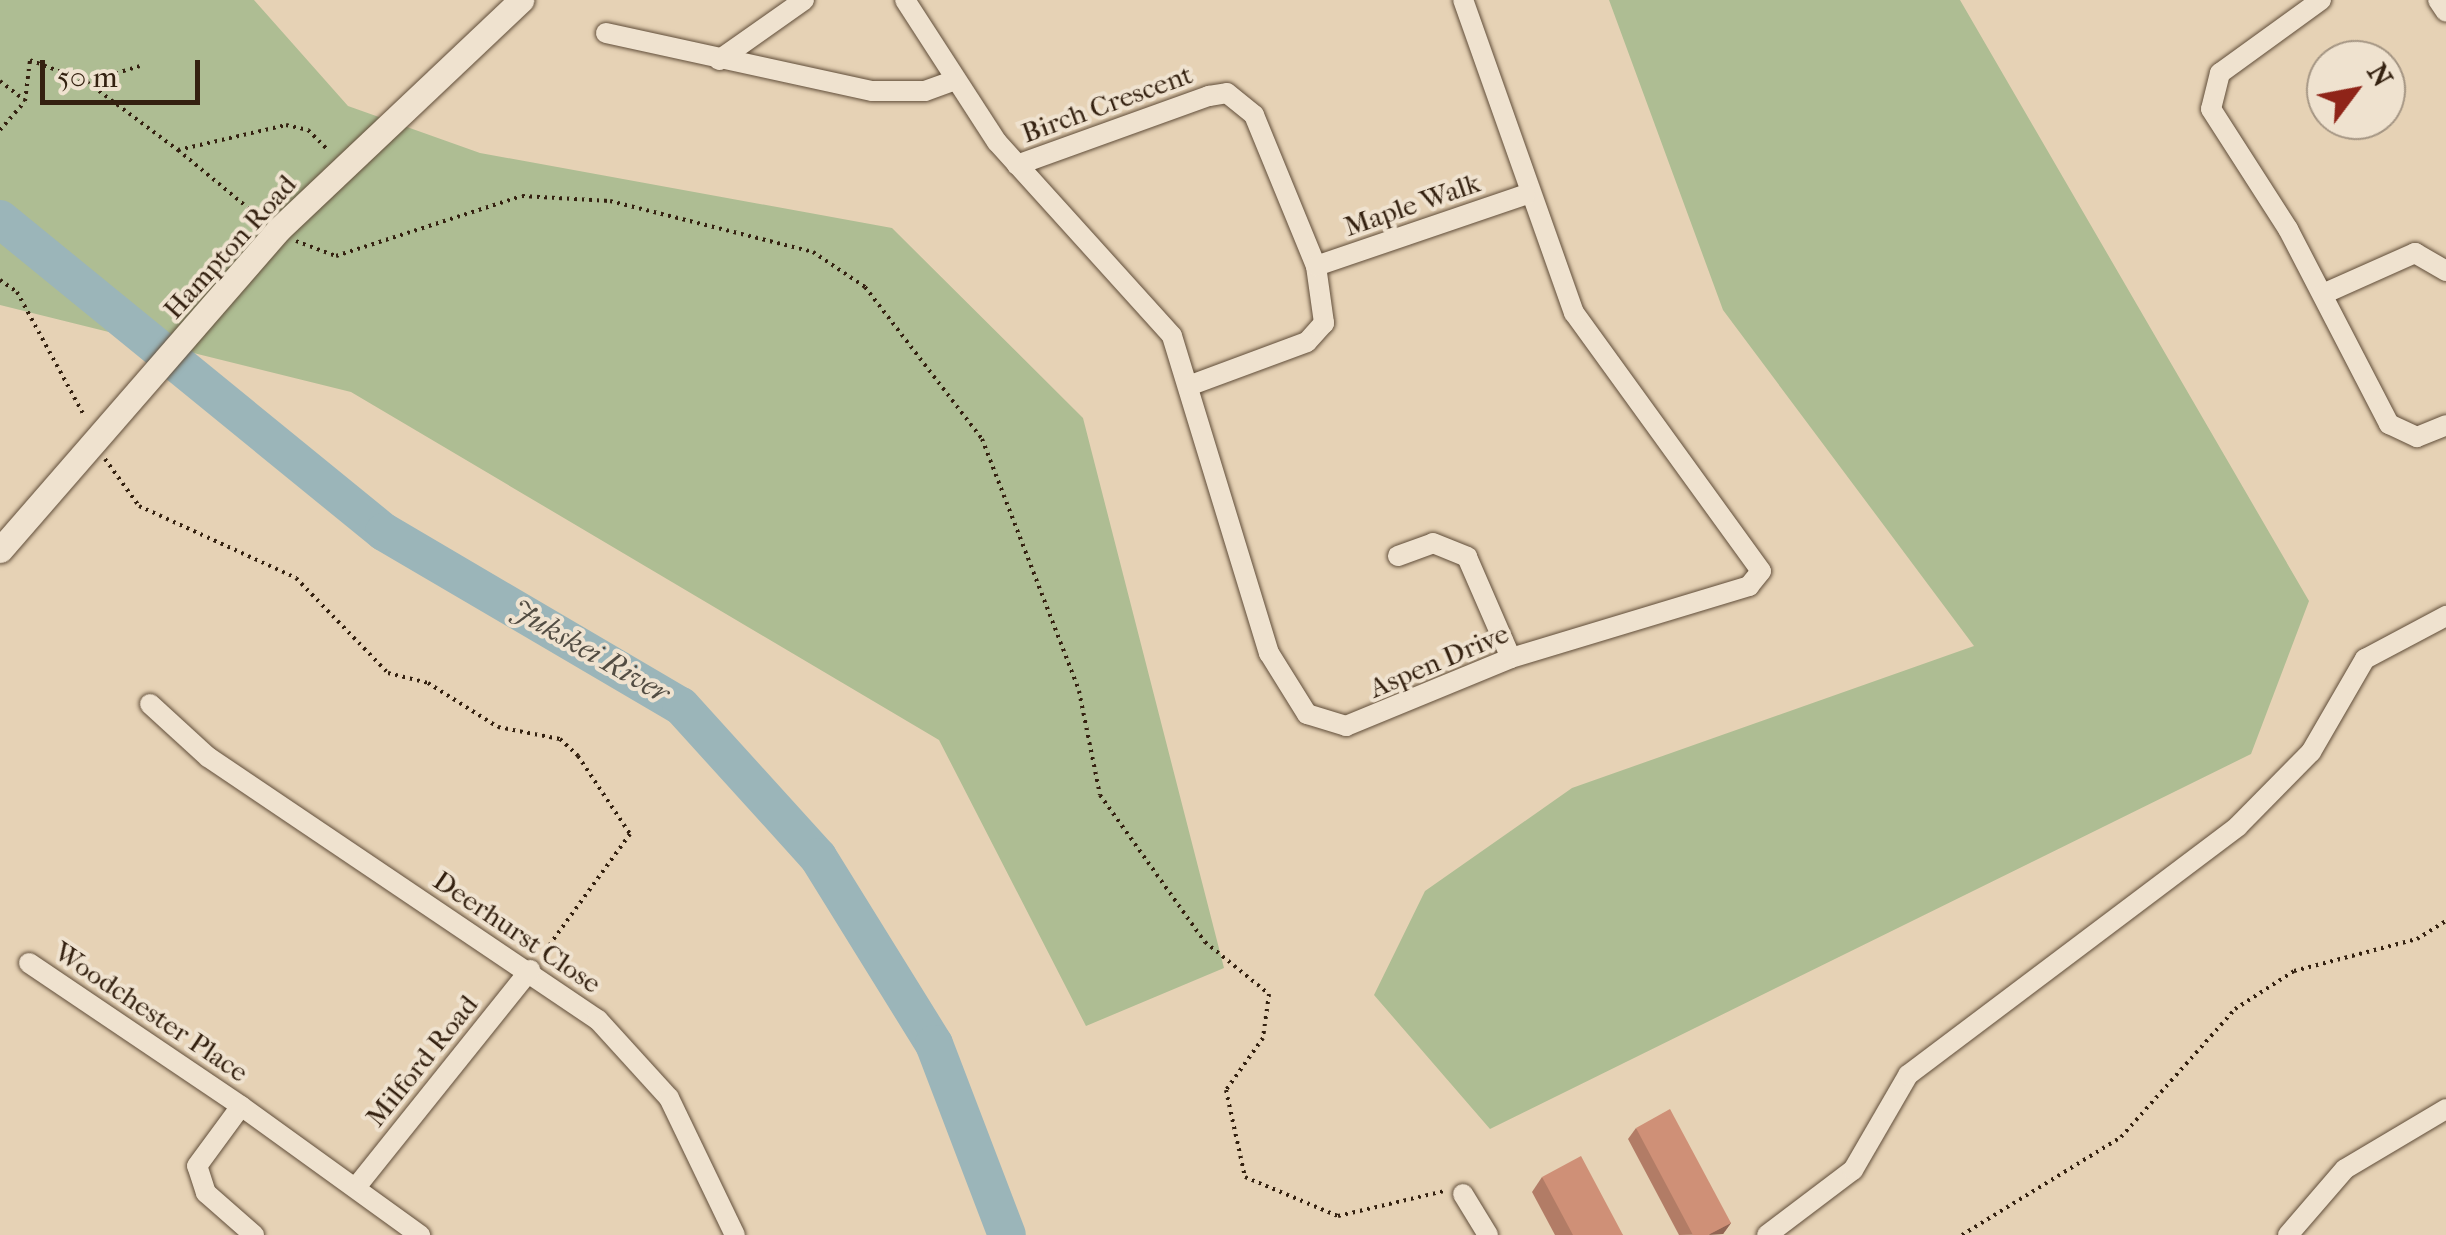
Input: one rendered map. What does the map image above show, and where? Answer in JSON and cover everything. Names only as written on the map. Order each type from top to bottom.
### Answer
[{"type":"street","name":"Hampton Road","points":[[0,550],[122,416],[278,230],[520,0]]},
{"type":"street","points":[[719,60],[804,0]]},
{"type":"street","name":"Aspen Drive","points":[[904,0],[955,80],[1017,164],[1160,317],[1191,385],[1269,653],[1307,714],[1323,724],[1365,723],[1511,658],[1749,586],[1761,571],[1752,548],[1582,328],[1525,196],[1463,0]]},
{"type":"street","points":[[2321,0],[2236,58],[2208,95],[2323,294],[2396,431],[2417,438],[2446,426]]},
{"type":"street","points":[[2438,0],[2446,12]]},
{"type":"street","points":[[606,33],[872,91],[925,91],[955,80]]},
{"type":"street","name":"Birch Crescent","points":[[1017,164],[1227,93],[1263,130],[1316,266],[1326,308],[1318,334],[1191,385]]},
{"type":"street","name":"Maple Walk","points":[[1316,266],[1525,196]]},
{"type":"street","points":[[2323,294],[2415,253],[2446,271]]},
{"type":"street","points":[[1398,556],[1433,543],[1467,558],[1511,658]]},
{"type":"street","points":[[1767,1235],[1853,1170],[1908,1075],[2238,826],[2311,752],[2365,659],[2446,616]]},
{"type":"street","name":"Deerhurst Close","points":[[150,704],[208,757],[304,814],[479,946],[530,970],[598,1020],[662,1090],[735,1235]]},
{"type":"street","name":"Woodchester Place","points":[[29,963],[241,1106],[420,1235]]},
{"type":"street","name":"Milford Road","points":[[356,1186],[530,970]]},
{"type":"street","name":"Woodchester Place","points":[[241,1106],[196,1166],[206,1193],[254,1235]]},
{"type":"street","points":[[2288,1235],[2345,1169],[2446,1109]]},
{"type":"street","points":[[1463,1194],[1488,1235]]},
{"type":"path","points":[[0,130],[25,101],[30,60],[87,82],[278,230],[336,256],[522,196],[610,201],[716,220],[813,252],[865,286],[943,376],[982,439],[1079,690],[1100,795],[1205,942],[1269,994],[1262,1038],[1226,1090],[1245,1177],[1256,1189],[1338,1216],[1463,1194]]},
{"type":"path","points":[[87,82],[140,66]]},
{"type":"path","points":[[0,81],[25,101]]},
{"type":"path","points":[[178,150],[294,126],[345,168]]},
{"type":"path","points":[[0,280],[16,292],[40,350],[84,416],[91,447],[139,506],[296,578],[388,673],[428,683],[498,726],[560,739],[578,756],[630,834],[530,970]]},
{"type":"path","points":[[1962,1235],[2120,1136],[2235,1009],[2294,971],[2417,939],[2446,921]]},
{"type":"green space","points":[[0,0],[254,0],[348,106],[480,153],[892,228],[1083,418],[1224,968],[1086,1026],[939,740],[351,392],[0,305]]},
{"type":"green space","points":[[1609,0],[1960,0],[2309,601],[2251,754],[1490,1129],[1374,995],[1425,891],[1572,788],[1974,646],[1723,310]]},
{"type":"building","points":[[1670,1109],[1731,1223],[1708,1235],[1693,1235],[1636,1128]]},
{"type":"building","points":[[1581,1156],[1623,1235],[1573,1235],[1542,1177]]},
{"type":"waterway","name":"Jukskei River","points":[[0,219],[384,532],[681,706],[818,857],[934,1044],[1007,1235]]}]
